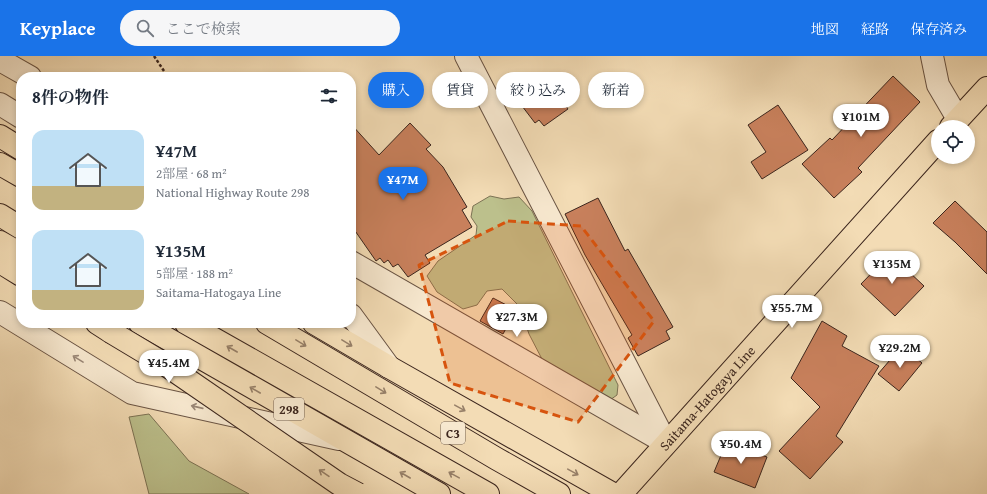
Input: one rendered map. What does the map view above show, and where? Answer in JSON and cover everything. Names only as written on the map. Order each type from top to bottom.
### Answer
[{"type":"main road","points":[[957,120],[987,88]]},
{"type":"main road","points":[[0,136],[16,146]]},
{"type":"main road","name":"Saitama-Hatogaya Line","points":[[621,494],[931,150]]},
{"type":"main road","points":[[0,164],[16,173]]},
{"type":"main road","points":[[0,215],[16,225]]},
{"type":"main road","points":[[0,242],[16,251]]},
{"type":"main road","points":[[0,262],[16,272]]},
{"type":"main road","points":[[106,328],[166,365],[339,484],[358,494]]},
{"type":"main road","name":"298","points":[[149,328],[439,494]]},
{"type":"main road","name":"C3","points":[[195,328],[488,494]]},
{"type":"main road","name":"C3","points":[[275,328],[559,494]]},
{"type":"main road","points":[[323,328],[613,494]]},
{"type":"main road","points":[[497,459],[571,494]]},
{"type":"street","points":[[466,56],[666,443]]},
{"type":"street","points":[[932,56],[938,85],[953,120]]},
{"type":"street","points":[[0,60],[21,72]]},
{"type":"street","points":[[0,104],[16,114]]},
{"type":"street","points":[[356,265],[666,443]]},
{"type":"street","points":[[0,312],[16,322]]},
{"type":"street","points":[[356,322],[389,367]]},
{"type":"street","points":[[26,328],[132,393],[344,440]]},
{"type":"path","points":[[154,56],[165,72]]},
{"type":"highlighted area","points":[[508,221],[581,226],[654,321],[578,422],[450,383],[419,265]]},
{"type":"green space","points":[[490,196],[504,199],[519,197],[532,211],[618,385],[617,395],[610,400],[543,361],[529,334],[520,307],[502,289],[487,291],[477,305],[463,309],[437,292],[427,276],[438,261],[476,235],[477,226],[471,217],[473,206]]},
{"type":"green space","points":[[149,414],[189,461],[249,494],[149,494],[129,417]]},
{"type":"building","points":[[893,76],[920,102],[858,168],[862,172],[834,198],[802,164],[830,138],[832,140]]},
{"type":"building","points":[[778,105],[808,150],[762,179],[751,162],[766,152],[748,125]]},
{"type":"building","points":[[524,108],[568,109],[544,126],[539,120],[535,123]]},
{"type":"building","points":[[410,123],[431,145],[426,149],[443,167],[467,207],[462,210],[472,227],[425,255],[430,263],[408,277],[398,264],[393,267],[388,260],[384,263],[380,258],[376,261],[356,232],[356,130],[379,155]]},
{"type":"building","points":[[598,198],[625,251],[628,249],[673,327],[666,331],[670,339],[638,356],[628,338],[632,335],[585,255],[565,214]]},
{"type":"building","points":[[955,201],[987,232],[987,274],[955,242],[933,223]]},
{"type":"building","points":[[890,254],[924,286],[895,316],[861,284]]},
{"type":"building","points":[[493,298],[516,310],[503,334],[480,321]]},
{"type":"building","points":[[822,321],[847,336],[842,346],[879,366],[836,436],[843,442],[810,479],[779,451],[820,407],[791,378]]},
{"type":"building","points":[[902,346],[922,363],[899,391],[878,374]]},
{"type":"building","points":[[727,441],[767,457],[755,488],[714,472]]}]
